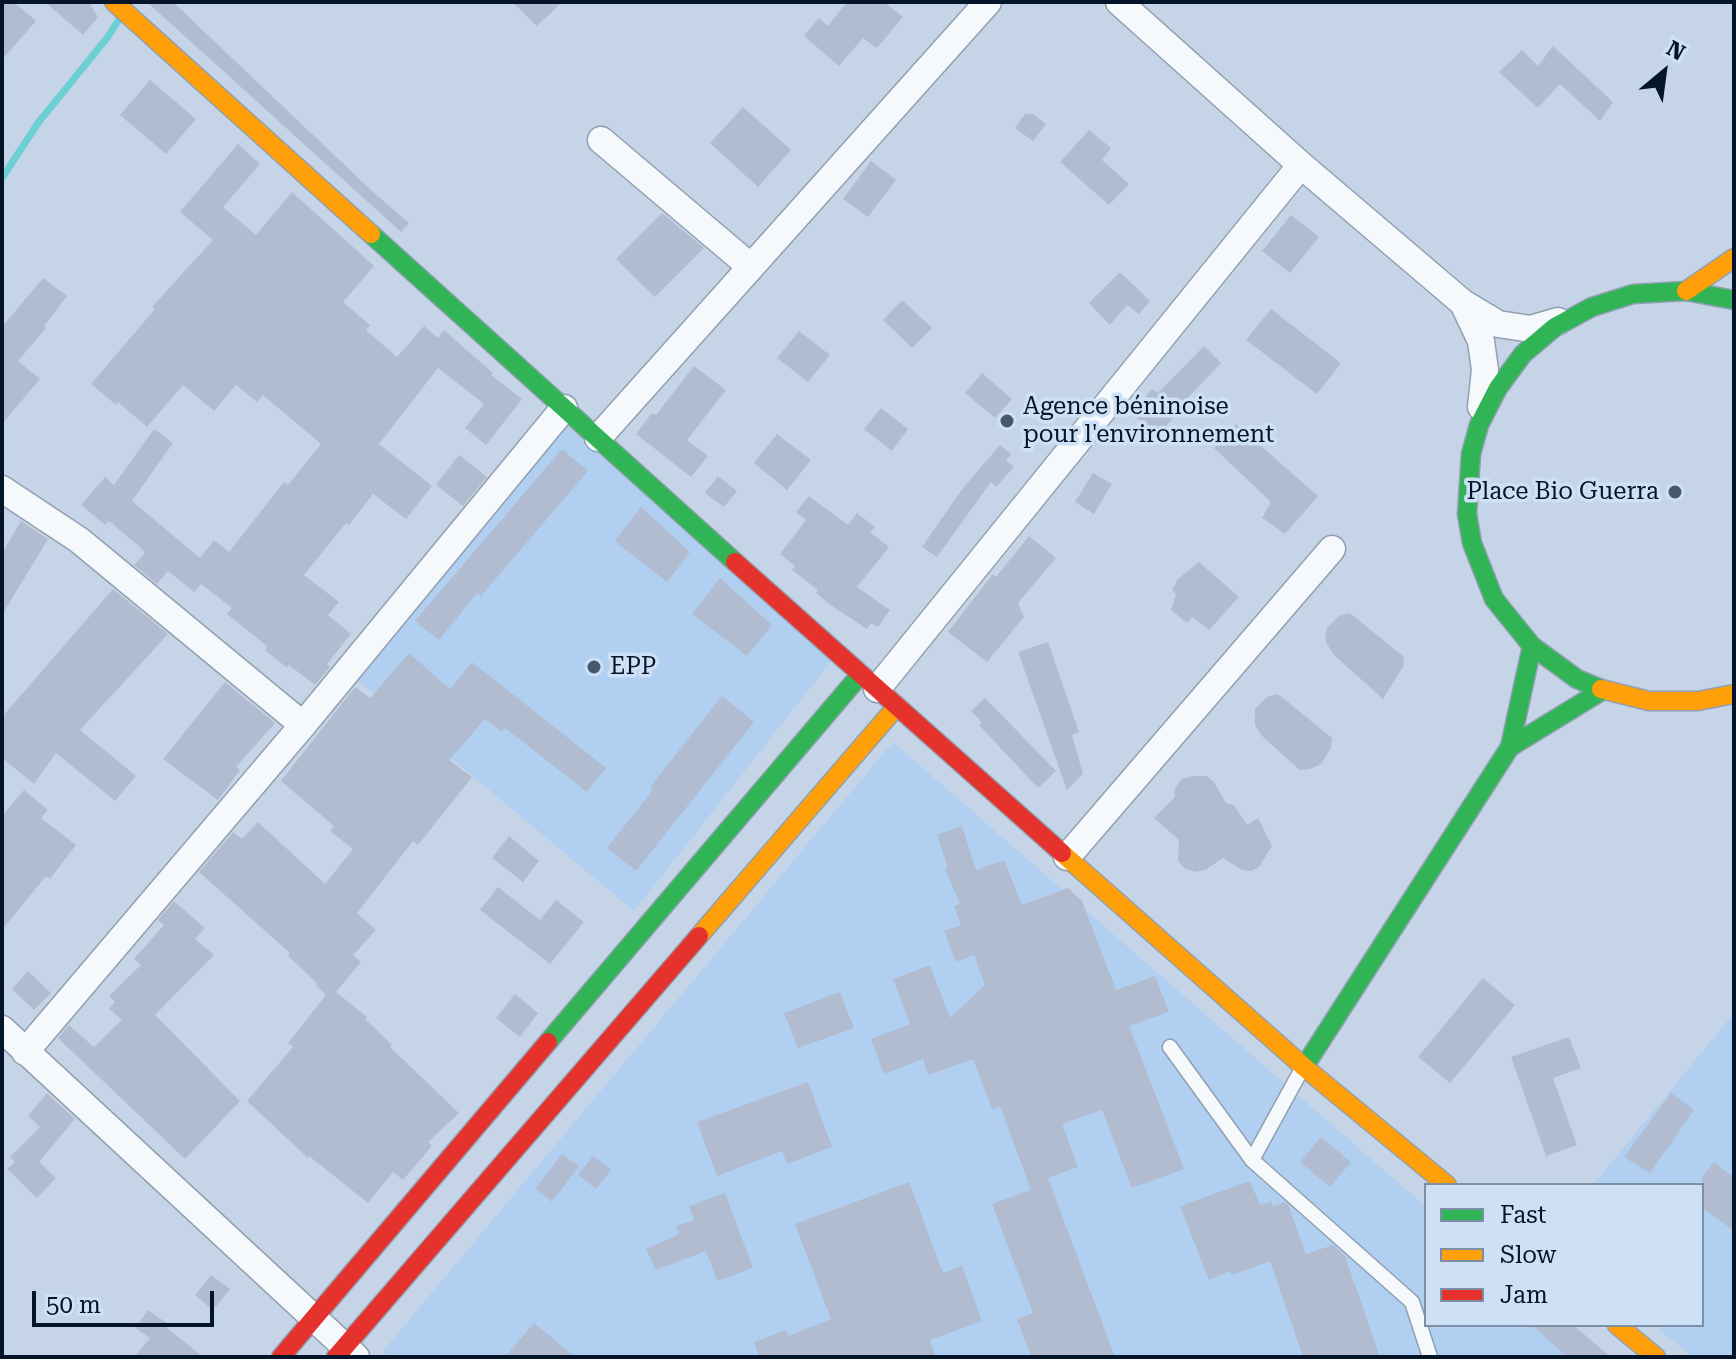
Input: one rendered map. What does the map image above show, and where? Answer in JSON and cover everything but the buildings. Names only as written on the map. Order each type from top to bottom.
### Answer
[{"type":"street","points":[[114,2],[868,682],[1304,1067],[1445,1183]]},
{"type":"street","points":[[598,438],[988,2]]},
{"type":"street","points":[[1119,2],[1301,165],[1463,303],[1498,324],[1531,329],[1633,294],[1686,291],[1734,300]]},
{"type":"street","points":[[601,140],[751,267]]},
{"type":"street","points":[[281,1357],[868,682],[1301,165]]},
{"type":"street","points":[[1686,291],[1734,258]]},
{"type":"street","points":[[1463,303],[1481,341],[1485,370],[1479,425],[1467,484],[1467,514],[1472,543],[1494,599],[1532,646],[1577,679],[1603,690],[1649,701],[1674,703],[1734,694]]},
{"type":"street","points":[[1479,425],[1509,370],[1538,340],[1573,316]]},
{"type":"street","points":[[25,1052],[303,725],[564,408]]},
{"type":"street","points":[[2,489],[79,540],[303,725]]},
{"type":"street","points":[[1067,857],[1332,549]]},
{"type":"street","points":[[1304,1067],[1510,747],[1532,646]]},
{"type":"street","points":[[1510,747],[1603,690]]},
{"type":"street","points":[[2,1029],[314,1318],[345,1353],[897,706]]},
{"type":"street","points":[[1619,1327],[1656,1357]]},
{"type":"lane","points":[[1170,1047],[1252,1160],[1412,1302],[1430,1357]]},
{"type":"lane","points":[[1252,1160],[1304,1067]]},
{"type":"shaded area","name":"EPP","points":[[566,425],[834,658],[634,911],[353,676]]},
{"type":"shaded area","points":[[893,742],[1424,1205],[1424,1327],[1564,1327],[1599,1357],[389,1357],[383,1351]]},
{"type":"shaded area","points":[[1734,1013],[1734,1357],[1693,1357],[1656,1327],[1704,1327],[1704,1183],[1595,1183]]},
{"type":"waterway","points":[[2,178],[38,123],[118,21]]},
{"type":"traffic: fast","points":[[371,234],[735,562]]},
{"type":"traffic: fast","points":[[1601,689],[1577,679],[1532,646],[1494,599],[1472,543],[1467,514],[1471,454],[1479,425],[1498,388],[1523,354],[1555,327],[1592,307],[1633,294],[1686,291],[1734,300]]},
{"type":"traffic: fast","points":[[1304,1067],[1510,747],[1532,646]]},
{"type":"traffic: fast","points":[[548,1042],[860,675]]},
{"type":"traffic: fast","points":[[1510,747],[1603,690]]},
{"type":"traffic: slow","points":[[114,2],[371,234]]},
{"type":"traffic: slow","points":[[1686,291],[1734,258]]},
{"type":"traffic: slow","points":[[1601,689],[1649,701],[1698,701],[1734,694]]},
{"type":"traffic: slow","points":[[699,936],[897,706]]},
{"type":"traffic: slow","points":[[1062,853],[1304,1067],[1445,1183]]},
{"type":"traffic: slow","points":[[1619,1327],[1656,1357]]},
{"type":"traffic: jam","points":[[735,562],[1062,853]]},
{"type":"traffic: jam","points":[[336,1357],[699,936]]},
{"type":"traffic: jam","points":[[281,1357],[548,1042]]},
{"type":"place","name":"Agence béninoise pour l'environnement","points":[[1007,421]]},
{"type":"place","name":"Place Bio Guerra","points":[[1675,492]]},
{"type":"place","name":"EPP","points":[[594,667]]}]
